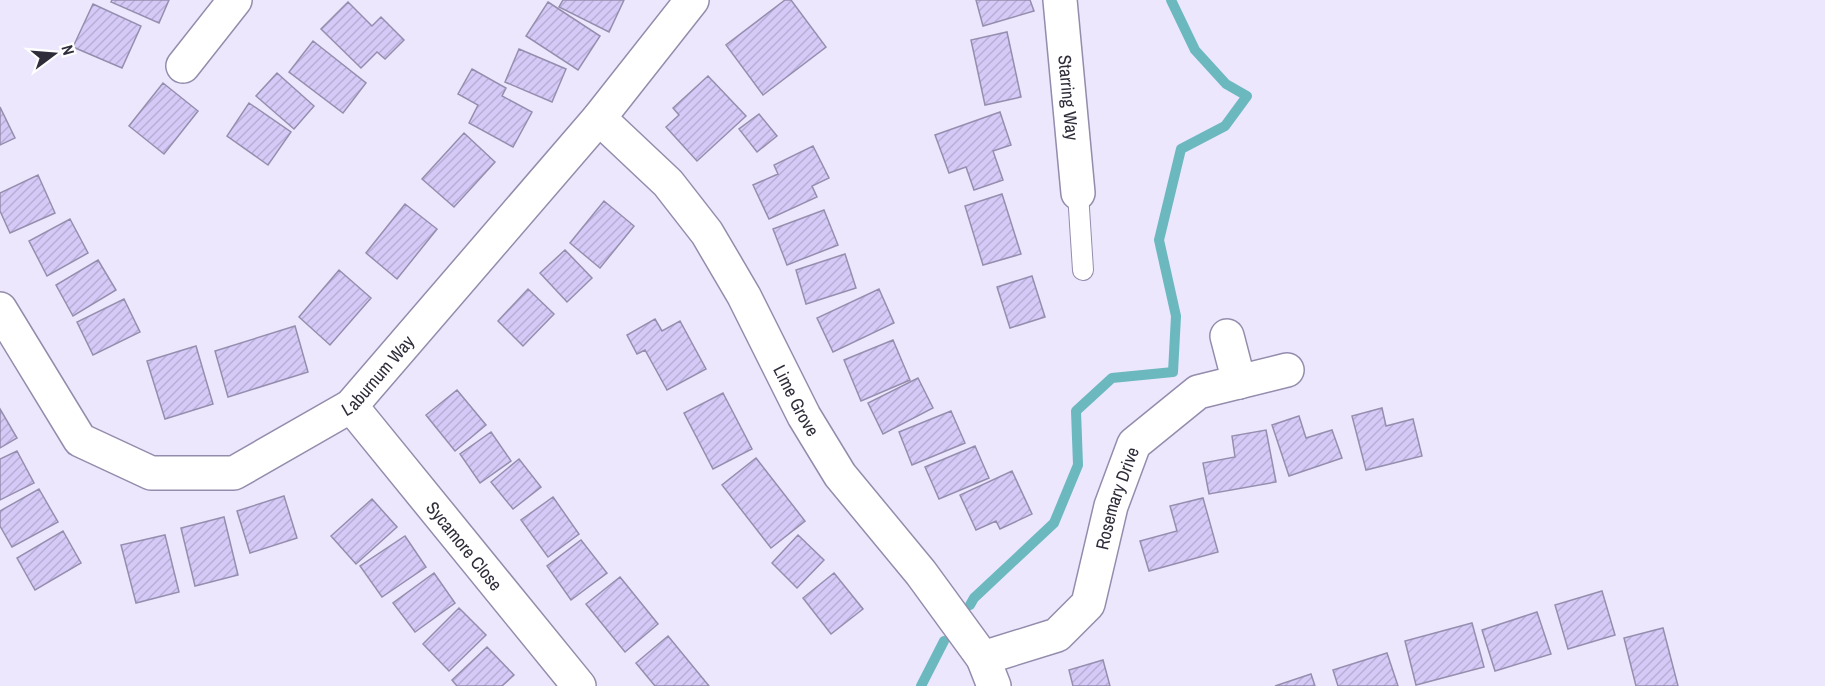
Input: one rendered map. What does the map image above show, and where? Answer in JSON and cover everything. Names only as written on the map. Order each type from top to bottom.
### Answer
[{"type":"street","points":[[183,66],[235,0]]},
{"type":"street","name":"Laburnum Way","points":[[0,309],[80,440],[152,473],[234,473],[351,406],[599,118],[692,0]]},
{"type":"street","name":"Starring Way","points":[[1060,0],[1078,193]]},
{"type":"street","name":"Lime Grove","points":[[599,118],[668,183],[707,233],[744,296],[804,416],[840,475],[921,573],[989,672]]},
{"type":"street","points":[[1227,336],[1239,382]]},
{"type":"street","name":"Rosemary Drive","points":[[989,672],[1057,635],[1088,604],[1112,506],[1134,444],[1198,392],[1287,370]]},
{"type":"street","name":"Sycamore Close","points":[[351,406],[579,686]]},
{"type":"lane","points":[[1078,193],[1083,270]]},
{"type":"building","points":[[112,0],[169,0],[159,23],[111,2]]},
{"type":"building","points":[[563,0],[624,0],[609,32],[559,7]]},
{"type":"building","points":[[785,0],[791,0],[826,47],[763,95],[726,45]]},
{"type":"building","points":[[976,0],[1030,0],[1034,11],[983,26]]},
{"type":"building","points":[[348,2],[372,26],[381,17],[404,40],[385,59],[377,52],[361,68],[321,29]]},
{"type":"building","points":[[548,2],[600,36],[578,70],[526,36]]},
{"type":"building","points":[[93,4],[141,26],[122,68],[73,47]]},
{"type":"building","points":[[1007,32],[1021,97],[985,105],[971,40]]},
{"type":"building","points":[[313,41],[366,83],[343,113],[289,72]]},
{"type":"building","points":[[519,49],[566,69],[552,102],[505,82]]},
{"type":"building","points":[[472,69],[506,88],[502,96],[532,112],[513,147],[469,123],[478,105],[458,94]]},
{"type":"building","points":[[277,73],[314,106],[294,129],[256,96]]},
{"type":"building","points":[[708,76],[746,116],[697,161],[666,127],[679,115],[673,108]]},
{"type":"building","points":[[163,83],[198,111],[164,154],[129,126]]},
{"type":"building","points":[[249,103],[291,132],[268,165],[227,136]]},
{"type":"building","points":[[0,107],[15,138],[0,145]]},
{"type":"building","points":[[1000,112],[1011,145],[993,151],[1003,180],[974,190],[966,167],[949,173],[935,135]]},
{"type":"building","points":[[759,114],[777,136],[757,152],[739,129]]},
{"type":"building","points":[[464,133],[495,162],[454,207],[422,179]]},
{"type":"building","points":[[813,146],[829,178],[812,186],[817,197],[769,219],[753,185],[778,174],[774,165]]},
{"type":"building","points":[[38,175],[55,213],[10,233],[0,211],[0,193]]},
{"type":"building","points":[[1002,194],[1021,254],[983,265],[965,206]]},
{"type":"building","points":[[604,201],[634,226],[600,268],[570,243]]},
{"type":"building","points":[[405,204],[437,229],[397,279],[366,253]]},
{"type":"building","points":[[824,210],[838,245],[787,265],[773,229]]},
{"type":"building","points":[[70,219],[88,253],[47,276],[29,241]]},
{"type":"building","points":[[565,250],[592,278],[567,302],[540,273]]},
{"type":"building","points":[[845,254],[856,288],[806,304],[796,270]]},
{"type":"building","points":[[98,260],[116,290],[73,316],[56,285]]},
{"type":"building","points":[[339,270],[371,298],[330,345],[299,317]]},
{"type":"building","points":[[1032,276],[1045,317],[1010,328],[997,287]]},
{"type":"building","points":[[528,289],[554,314],[523,346],[498,321]]},
{"type":"building","points":[[879,289],[894,323],[833,352],[817,318]]},
{"type":"building","points":[[124,299],[140,332],[93,355],[77,322]]},
{"type":"building","points":[[655,319],[662,331],[680,321],[706,369],[667,390],[645,350],[637,354],[627,335]]},
{"type":"building","points":[[295,326],[308,372],[228,397],[215,351]]},
{"type":"building","points":[[893,340],[910,380],[861,401],[844,360]]},
{"type":"building","points":[[196,346],[213,404],[165,419],[147,361]]},
{"type":"building","points":[[918,378],[933,408],[883,434],[868,403]]},
{"type":"building","points":[[457,390],[486,425],[455,451],[426,415]]},
{"type":"building","points":[[723,393],[752,449],[713,469],[684,413]]},
{"type":"building","points":[[1382,408],[1386,426],[1413,419],[1422,456],[1366,470],[1352,416]]},
{"type":"building","points":[[0,409],[17,438],[0,448]]},
{"type":"building","points":[[951,411],[965,443],[912,465],[899,432]]},
{"type":"building","points":[[1299,416],[1306,438],[1332,430],[1342,458],[1289,476],[1272,425]]},
{"type":"building","points":[[1266,430],[1276,482],[1209,494],[1203,463],[1235,457],[1232,436]]},
{"type":"building","points":[[491,432],[511,461],[480,483],[460,454]]},
{"type":"building","points":[[975,446],[989,478],[939,499],[925,467]]},
{"type":"building","points":[[17,451],[34,483],[0,500],[0,459]]},
{"type":"building","points":[[756,458],[805,521],[771,548],[722,485]]},
{"type":"building","points":[[519,459],[541,487],[513,509],[491,482]]},
{"type":"building","points":[[1012,471],[1032,514],[1000,529],[996,521],[976,530],[960,495]]},
{"type":"building","points":[[39,489],[58,522],[12,547],[0,526],[0,511]]},
{"type":"building","points":[[284,496],[297,538],[250,553],[237,511]]},
{"type":"building","points":[[553,497],[579,534],[548,557],[521,520]]},
{"type":"building","points":[[1203,498],[1218,552],[1149,571],[1140,541],[1177,531],[1170,506]]},
{"type":"building","points":[[372,499],[397,527],[356,564],[331,536]]},
{"type":"building","points":[[224,517],[238,575],[195,586],[181,528]]},
{"type":"building","points":[[63,531],[81,563],[35,590],[17,558]]},
{"type":"building","points":[[165,535],[179,592],[136,603],[121,545]]},
{"type":"building","points":[[798,535],[824,560],[797,588],[772,563]]},
{"type":"building","points":[[405,536],[426,567],[382,597],[360,566]]},
{"type":"building","points":[[581,540],[607,573],[571,600],[547,566]]},
{"type":"building","points":[[434,573],[455,603],[415,632],[393,603]]},
{"type":"building","points":[[834,573],[863,609],[831,634],[803,598]]},
{"type":"building","points":[[620,577],[658,624],[625,652],[586,604]]},
{"type":"building","points":[[1602,591],[1615,635],[1568,649],[1555,605]]},
{"type":"building","points":[[459,608],[486,635],[449,671],[423,644]]},
{"type":"building","points":[[1537,612],[1551,654],[1495,671],[1482,630]]},
{"type":"building","points":[[1472,623],[1484,667],[1416,685],[1405,641]]},
{"type":"building","points":[[1663,628],[1678,686],[1636,686],[1624,638]]},
{"type":"building","points":[[668,636],[709,686],[655,686],[636,663]]},
{"type":"building","points":[[487,647],[514,675],[502,686],[457,686],[452,680]]},
{"type":"building","points":[[1387,653],[1398,686],[1338,686],[1333,670]]},
{"type":"building","points":[[1103,660],[1110,686],[1073,686],[1069,670]]},
{"type":"building","points":[[1311,674],[1315,686],[1275,686]]},
{"type":"waterway","points":[[970,605],[974,598],[1054,523],[1078,465],[1076,411],[1112,378],[1173,372],[1176,316],[1159,240],[1181,149],[1225,126],[1247,96],[1226,84],[1195,50],[1171,0]]},
{"type":"waterway","points":[[921,686],[944,641]]}]
